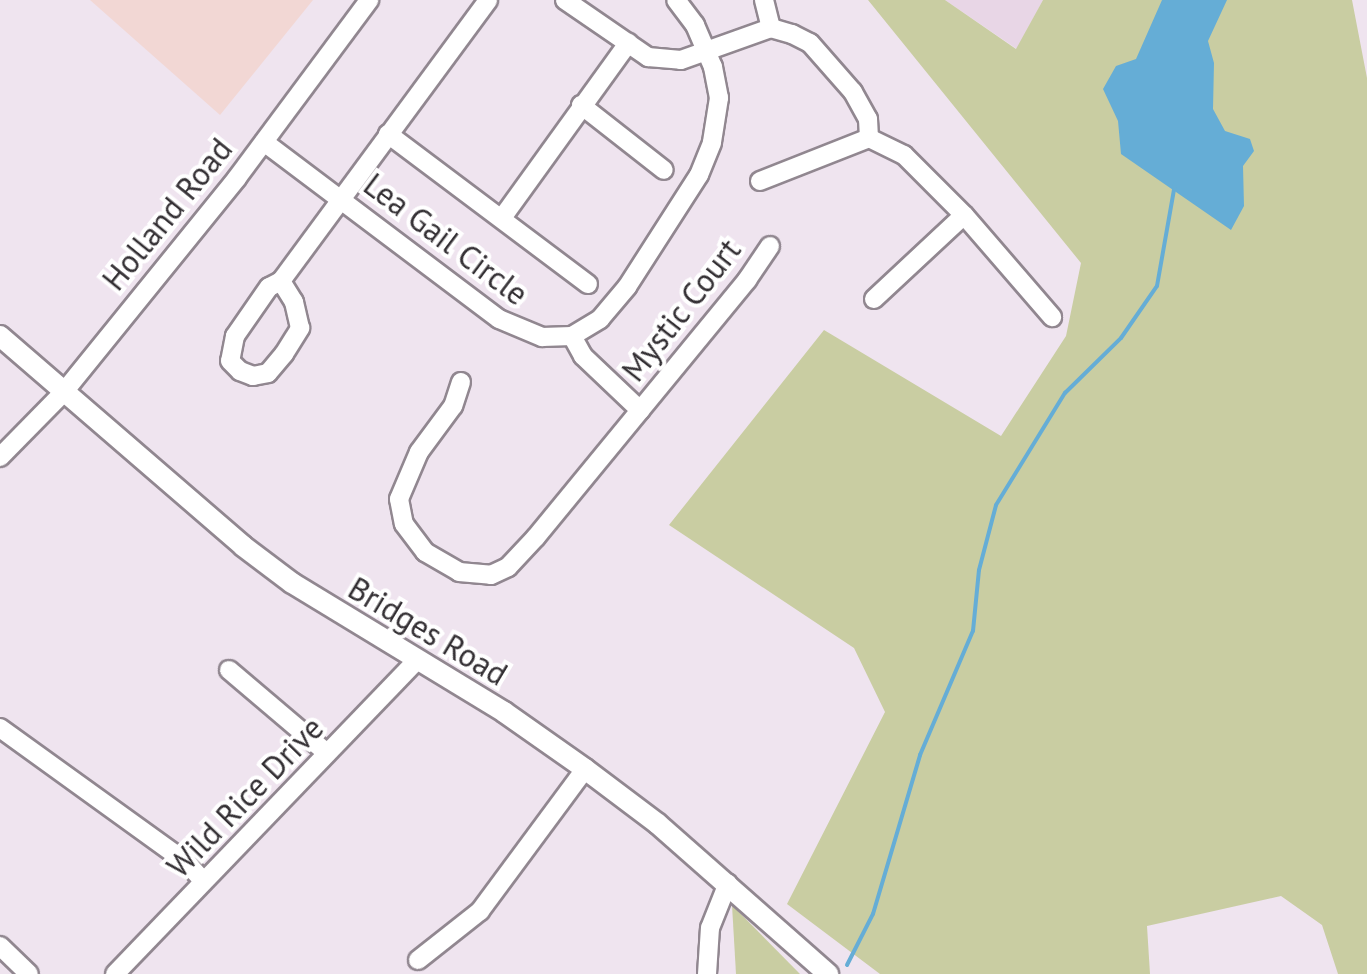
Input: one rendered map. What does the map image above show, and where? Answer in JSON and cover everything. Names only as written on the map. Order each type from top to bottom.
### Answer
[{"type":"main road","name":"Bridges Road","points":[[0,336],[243,546],[416,661],[504,712],[585,769],[728,883],[828,974]]},
{"type":"street","name":"Holland Road","points":[[0,457],[63,393],[264,142],[369,0]]},
{"type":"street","points":[[281,281],[294,302],[300,328],[268,373],[253,376],[240,371],[230,360],[235,336],[269,287],[281,281],[339,196],[488,0]]},
{"type":"street","points":[[566,0],[648,58],[682,60],[706,48],[772,28],[810,43],[854,92],[868,119],[869,138]]},
{"type":"street","points":[[640,410],[596,370],[572,336],[600,319],[628,287],[708,156],[719,98],[706,48],[676,0]]},
{"type":"street","points":[[764,0],[772,28]]},
{"type":"street","points":[[502,218],[628,43]]},
{"type":"street","points":[[581,105],[664,170]]},
{"type":"street","points":[[388,134],[588,284]]},
{"type":"street","points":[[760,181],[869,138],[904,155],[964,215],[1052,316]]},
{"type":"street","name":"Lea Gail Circle","points":[[264,142],[499,319],[542,337],[572,336]]},
{"type":"street","points":[[874,299],[964,215]]},
{"type":"street","name":"Mystic Court","points":[[460,382],[453,406],[419,452],[399,499],[404,524],[425,552],[460,572],[491,575],[508,566],[747,280],[770,246]]},
{"type":"street","name":"Wild Rice Drive","points":[[115,974],[416,661]]},
{"type":"street","points":[[228,670],[328,753]]},
{"type":"street","points":[[0,728],[186,864],[203,882]]},
{"type":"street","points":[[418,960],[480,911],[585,769]]},
{"type":"street","points":[[707,974],[710,928],[728,883]]},
{"type":"street","points":[[0,946],[28,974]]},
{"type":"shaded area","points":[[90,0],[313,0],[220,115]]},
{"type":"shaded area","points":[[945,0],[1043,0],[1017,49]]},
{"type":"green space","points":[[868,0],[945,0],[1016,49],[1043,0],[1352,0],[1367,78],[1367,974],[1338,974],[1322,925],[1281,896],[1147,926],[1150,974],[880,974],[787,904],[885,712],[854,648],[669,525],[824,330],[1001,436],[1066,336],[1081,263]]},
{"type":"green space","points":[[732,905],[800,974],[736,974]]},
{"type":"water","points":[[1162,0],[1227,0],[1208,41],[1214,63],[1213,109],[1225,131],[1250,139],[1254,151],[1243,166],[1244,206],[1231,230],[1121,154],[1118,121],[1103,89],[1116,66],[1136,59]]},
{"type":"waterway","points":[[847,965],[873,914],[920,755],[973,631],[979,570],[996,505],[1065,393],[1121,338],[1157,286],[1175,184]]}]
